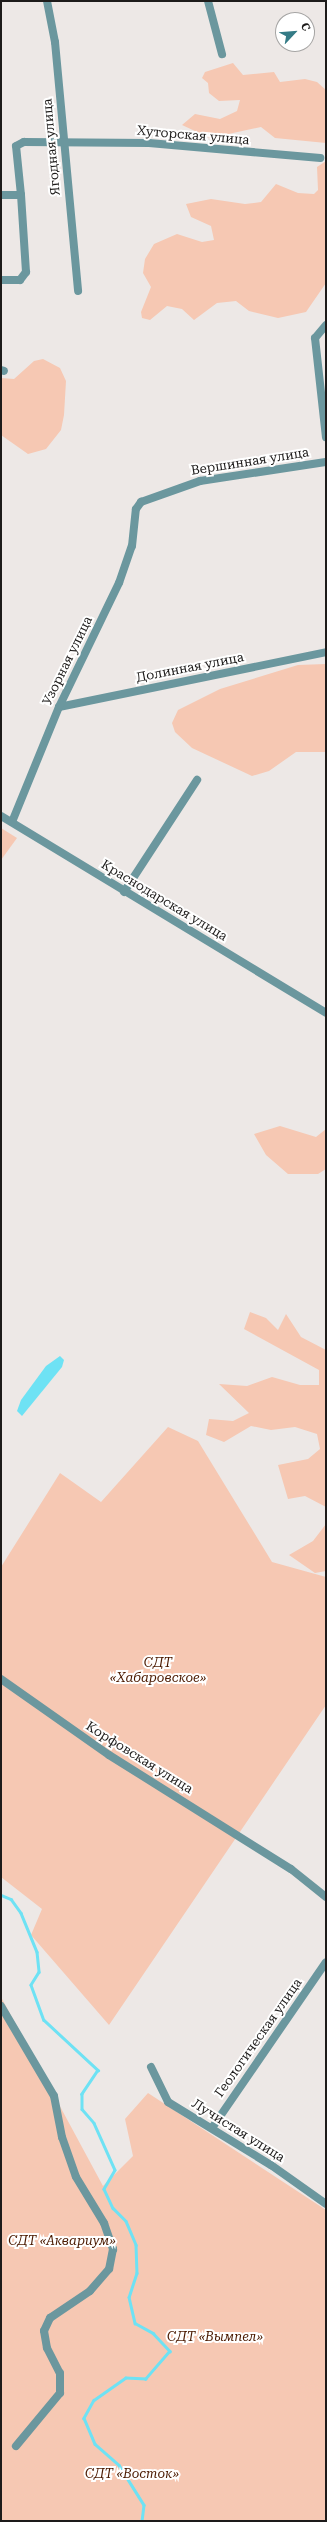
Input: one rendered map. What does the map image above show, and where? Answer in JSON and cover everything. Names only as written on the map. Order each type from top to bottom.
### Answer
[{"type":"street","name":"Ягодная улица","points":[[47,1],[55,42],[78,291]]},
{"type":"street","points":[[208,1],[222,54]]},
{"type":"street","name":"Хуторская улица","points":[[21,195],[18,144],[64,145],[149,143],[320,158]]},
{"type":"street","points":[[1,195],[21,195],[26,272],[20,280],[1,280]]},
{"type":"street","points":[[326,325],[315,338],[326,437]]},
{"type":"street","name":"Вершинная улица","points":[[136,509],[152,497],[200,481],[326,462]]},
{"type":"street","name":"Узорная улица","points":[[12,822],[59,706],[119,583],[133,541],[136,509]]},
{"type":"street","name":"Долинная улица","points":[[59,706],[326,652]]},
{"type":"street","points":[[124,892],[197,780]]},
{"type":"street","name":"Краснодарская улица","points":[[1,816],[124,892],[326,1013]]},
{"type":"street","name":"Корфовская улица","points":[[1,1679],[109,1755],[267,1854],[326,1897]]},
{"type":"street","name":"Геологическая улица","points":[[212,2128],[326,1962]]},
{"type":"street","points":[[1,2006],[54,2096],[62,2137],[76,2177],[104,2223],[113,2249],[109,2269],[90,2291],[50,2318],[44,2331],[47,2348],[60,2373],[60,2393],[16,2446]]},
{"type":"street","name":"Лучистая улица","points":[[151,2067],[168,2102],[212,2128],[326,2204]]},
{"type":"green space","points":[[233,63],[243,75],[274,72],[280,82],[305,79],[317,82],[326,90],[326,143],[275,138],[261,127],[210,138],[182,125],[195,114],[220,119],[237,111],[240,100],[219,101],[209,93],[208,83],[202,78],[205,72]]},
{"type":"green space","points":[[326,161],[326,283],[306,312],[278,318],[249,311],[236,301],[217,303],[194,320],[182,309],[167,306],[150,320],[142,318],[141,312],[151,287],[143,273],[145,259],[154,244],[177,234],[202,242],[214,240],[211,226],[191,217],[186,204],[211,199],[245,204],[261,202],[276,184],[298,193],[314,194],[318,190],[317,167]]},
{"type":"green space","points":[[43,359],[60,368],[66,381],[64,415],[61,430],[46,449],[28,454],[1,435],[1,378],[14,379],[34,361]]},
{"type":"green space","points":[[326,664],[326,752],[296,752],[269,771],[252,776],[192,748],[175,732],[172,723],[178,710],[220,689],[298,665]]},
{"type":"green space","points":[[1,828],[17,838],[1,860]]},
{"type":"green space","points":[[280,1126],[316,1137],[326,1129],[326,1169],[318,1174],[288,1174],[266,1155],[254,1134]]},
{"type":"green space","points":[[250,1312],[266,1318],[278,1330],[286,1314],[301,1337],[326,1350],[326,1507],[305,1496],[288,1499],[278,1465],[308,1459],[320,1449],[317,1434],[295,1427],[271,1430],[251,1426],[224,1442],[206,1435],[209,1419],[233,1421],[249,1413],[219,1384],[247,1386],[272,1377],[300,1385],[319,1385],[319,1370],[244,1329]]},
{"type":"green space","name":"СДТ «Хабаровское»","points":[[168,1427],[198,1441],[272,1562],[326,1577],[326,1705],[109,2025],[31,1935],[42,1909],[1,1877],[1,1567],[60,1473],[101,1502]]},
{"type":"green space","points":[[326,1524],[326,1571],[315,1573],[289,1555],[313,1541]]},
{"type":"green space","points":[[1,1997],[103,2186],[133,2156],[125,2119],[148,2093],[326,2210],[326,2521],[1,2521]]},
{"type":"water","points":[[60,1356],[64,1360],[62,1367],[22,1416],[17,1411],[21,1400],[46,1366]]},
{"type":"waterway","points":[[1,1895],[11,1899],[21,1913],[37,1952],[39,1972],[31,1985],[44,2020],[98,2070],[82,2094],[82,2109],[94,2123],[115,2170],[104,2189],[113,2208],[126,2221],[136,2245],[137,2273],[129,2297],[135,2323],[153,2333],[170,2351],[146,2379],[126,2378],[94,2400],[84,2418],[95,2444],[119,2465],[144,2505],[142,2521]]},
{"type":"park label","name":"СДТ «Аквариум»","points":[[62,2241]]},
{"type":"park label","name":"СДТ «Вымпел»","points":[[215,2337]]},
{"type":"park label","name":"СДТ «Восток»","points":[[132,2474]]}]
